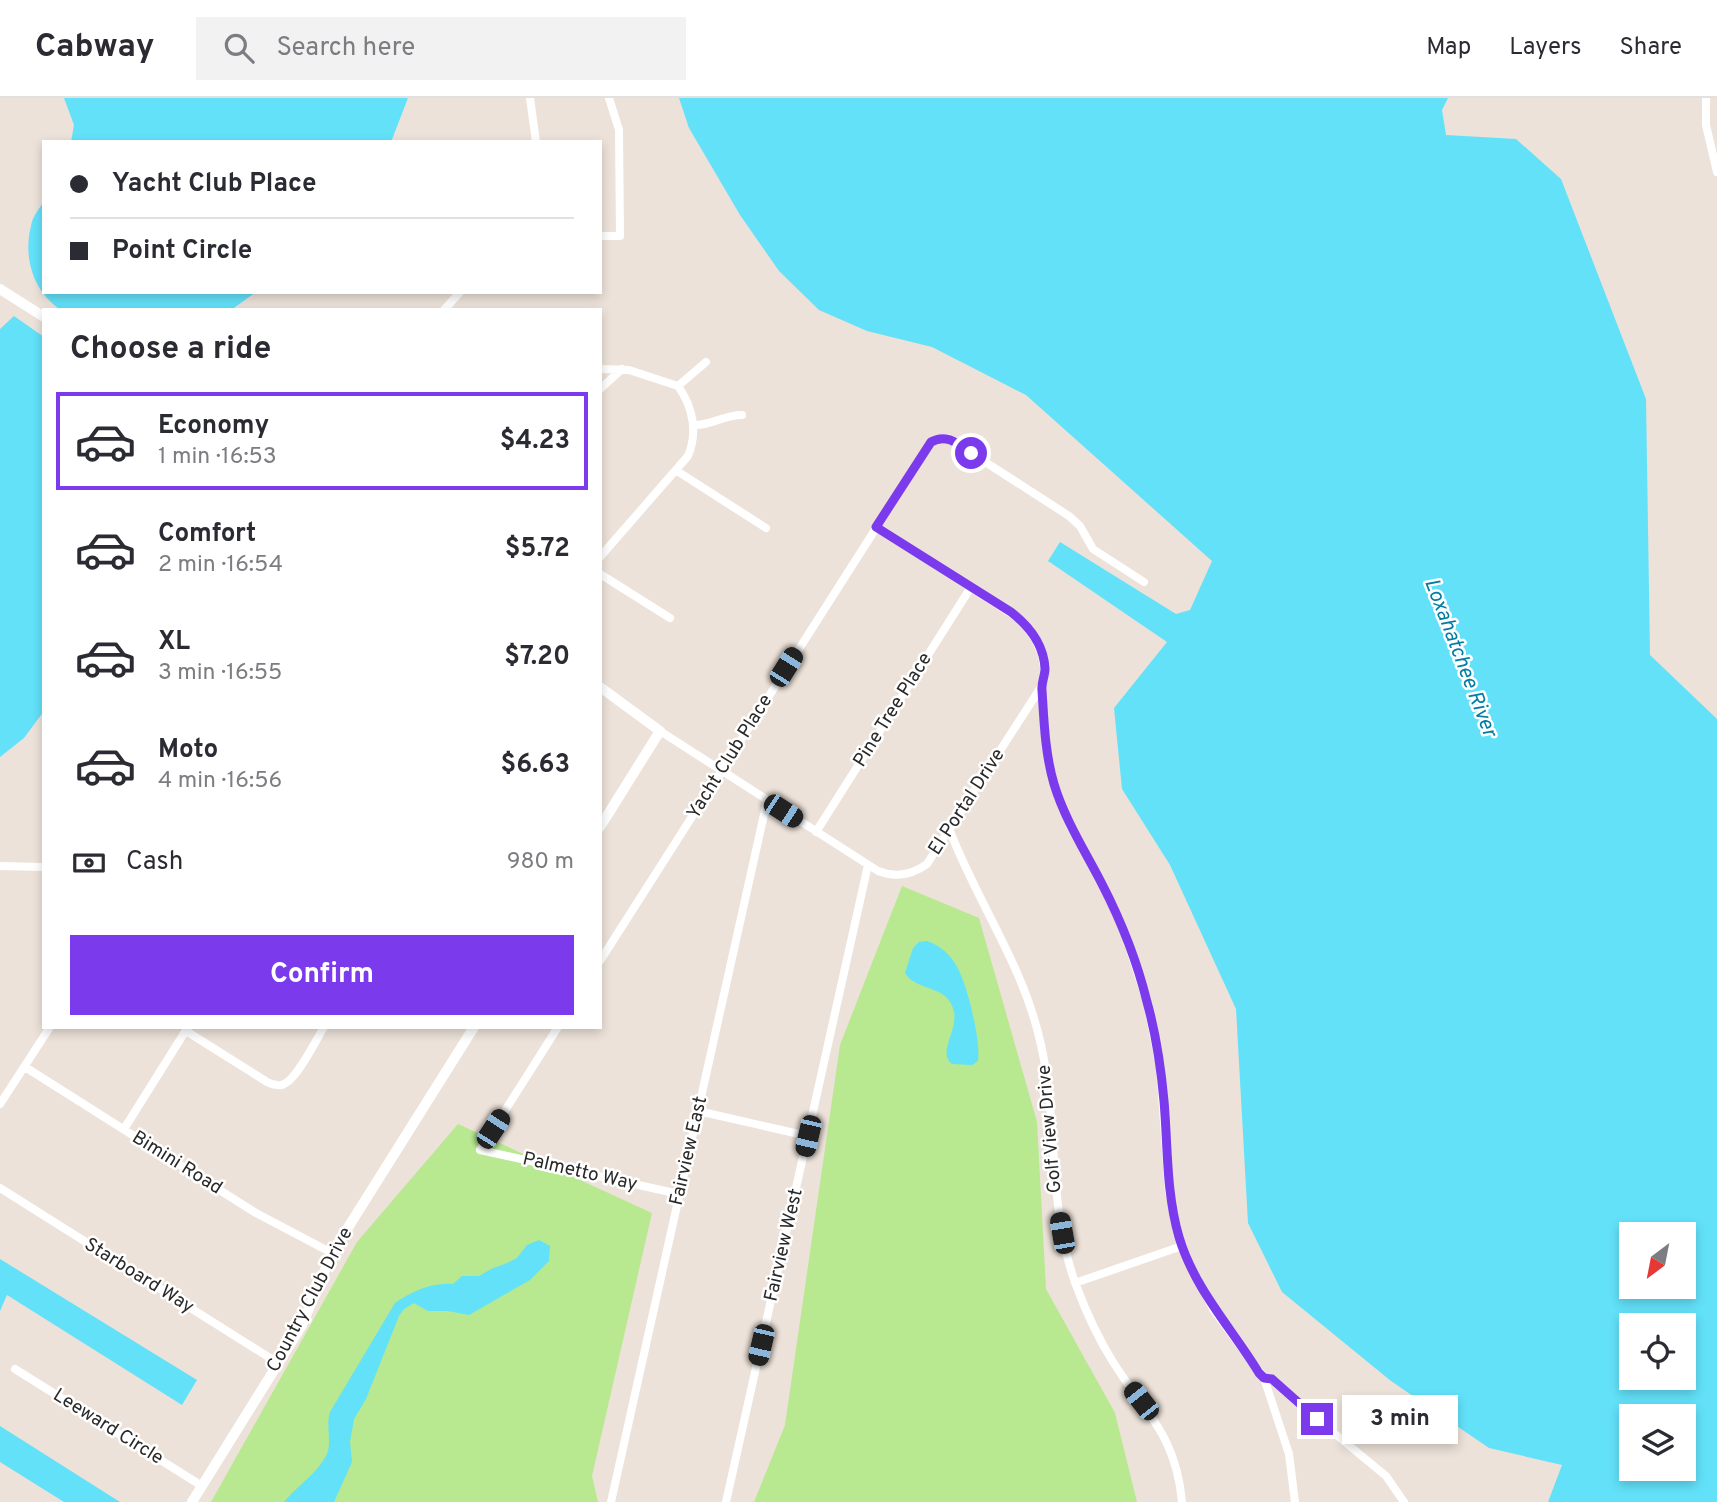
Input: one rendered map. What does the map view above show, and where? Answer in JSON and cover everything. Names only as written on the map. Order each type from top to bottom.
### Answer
[{"type":"street","points":[[530,98],[536,140]]},
{"type":"street","points":[[602,236],[620,236],[619,130],[609,98]]},
{"type":"street","points":[[1706,98],[1706,125],[1717,172]]},
{"type":"street","points":[[0,289],[42,316]]},
{"type":"street","points":[[446,308],[458,294]]},
{"type":"street","points":[[678,386],[706,362]]},
{"type":"street","points":[[602,369],[622,369],[678,386],[685,396],[694,425],[690,450],[677,471],[602,555]]},
{"type":"street","points":[[602,387],[622,369]]},
{"type":"street","points":[[694,425],[703,426],[726,415],[742,415]]},
{"type":"street","name":"Yacht Club Place","points":[[602,958],[931,442],[948,438],[1069,516],[1080,526],[1093,549],[1144,582]]},
{"type":"street","points":[[677,471],[766,528]]},
{"type":"street","points":[[876,527],[1021,620],[1040,650],[1045,673],[1041,687],[1046,745],[1054,784],[1070,826],[1112,904],[1137,966],[1147,1002],[1160,1068],[1169,1192],[1182,1246],[1213,1309],[1264,1378],[1289,1454],[1295,1502]]},
{"type":"street","points":[[602,575],[670,618]]},
{"type":"street","name":"Pine Tree Place","points":[[816,832],[971,587]]},
{"type":"street","name":"El Portal Drive","points":[[660,731],[868,865],[883,873],[895,875],[917,870],[931,860],[1041,687]]},
{"type":"street","points":[[602,688],[660,731],[602,824]]},
{"type":"street","name":"Fairview East","points":[[611,1502],[767,801]]},
{"type":"street","name":"Golf View Drive","points":[[950,831],[971,880],[1012,957],[1033,1013],[1051,1102],[1057,1205],[1075,1283],[1112,1361],[1164,1435],[1176,1466],[1182,1502]]},
{"type":"street","name":"Fairview West","points":[[726,1502],[868,865]]},
{"type":"street","points":[[0,866],[42,867]]},
{"type":"street","points":[[0,1104],[49,1029]]},
{"type":"street","points":[[124,1129],[187,1029],[267,1082],[279,1085],[285,1084],[294,1076],[323,1029]]},
{"type":"street","name":"Country Club Drive","points":[[192,1502],[312,1304],[332,1252],[473,1029]]},
{"type":"street","name":"Palmetto Way","points":[[557,1029],[480,1150],[679,1194]]},
{"type":"street","name":"Bimini Road","points":[[25,1067],[256,1213],[332,1252]]},
{"type":"street","points":[[698,1111],[808,1136]]},
{"type":"street","name":"Starboard Way","points":[[0,1188],[278,1363]]},
{"type":"street","points":[[1075,1283],[1182,1246]]},
{"type":"street","name":"Leeward Circle","points":[[15,1368],[202,1486]]},
{"type":"street","points":[[1264,1378],[1272,1379],[1387,1476],[1404,1502]]},
{"type":"green space","points":[[902,886],[979,918],[1037,1122],[1046,1289],[1115,1413],[1137,1502],[754,1502],[785,1425],[840,1045]]},
{"type":"green space","points":[[458,1124],[652,1213],[592,1476],[598,1502],[211,1502],[357,1242]]},
{"type":"water","points":[[64,98],[408,98],[392,140],[71,140],[74,125]]},
{"type":"water","name":"Loxahatchee River","points":[[679,98],[1448,98],[1442,110],[1446,135],[1516,139],[1561,179],[1646,399],[1650,655],[1717,719],[1717,1502],[1548,1502],[1562,1465],[1489,1448],[1391,1381],[1282,1292],[1248,1223],[1236,1009],[1170,865],[1122,789],[1114,708],[1167,642],[1048,561],[1060,542],[1176,614],[1190,610],[1212,561],[1026,395],[932,347],[867,331],[819,310],[779,271],[740,215],[689,128]]},
{"type":"water","points":[[42,204],[42,292],[32,273],[28,250],[34,216]]},
{"type":"water","points":[[43,294],[253,294],[234,308],[58,308]]},
{"type":"water","points":[[14,316],[42,336],[42,714],[24,738],[0,757],[0,329]]},
{"type":"water","points":[[927,941],[940,947],[960,973],[977,1040],[978,1061],[972,1065],[952,1064],[948,1059],[947,1047],[954,1019],[951,1003],[939,992],[917,983],[905,973],[913,948],[919,942]]},
{"type":"water","points":[[539,1240],[550,1246],[549,1261],[530,1280],[469,1315],[428,1311],[414,1303],[404,1309],[366,1399],[354,1419],[350,1442],[352,1462],[334,1502],[284,1502],[325,1458],[329,1446],[330,1412],[395,1303],[423,1288],[453,1284],[462,1276],[479,1276],[517,1258],[527,1245]]},
{"type":"water","points":[[0,1259],[197,1380],[182,1405],[7,1295],[0,1311]]},
{"type":"water","points":[[0,1426],[120,1502],[64,1502],[0,1462]]},
{"type":"route","points":[[971,453],[948,438],[931,442],[876,527],[1011,612],[1029,629],[1038,644],[1045,673],[1041,687],[1043,722],[1054,784],[1070,826],[1101,881],[1125,934],[1137,966],[1155,1034],[1164,1101],[1169,1192],[1182,1246],[1213,1309],[1259,1373],[1264,1378],[1272,1379],[1317,1419]]}]
